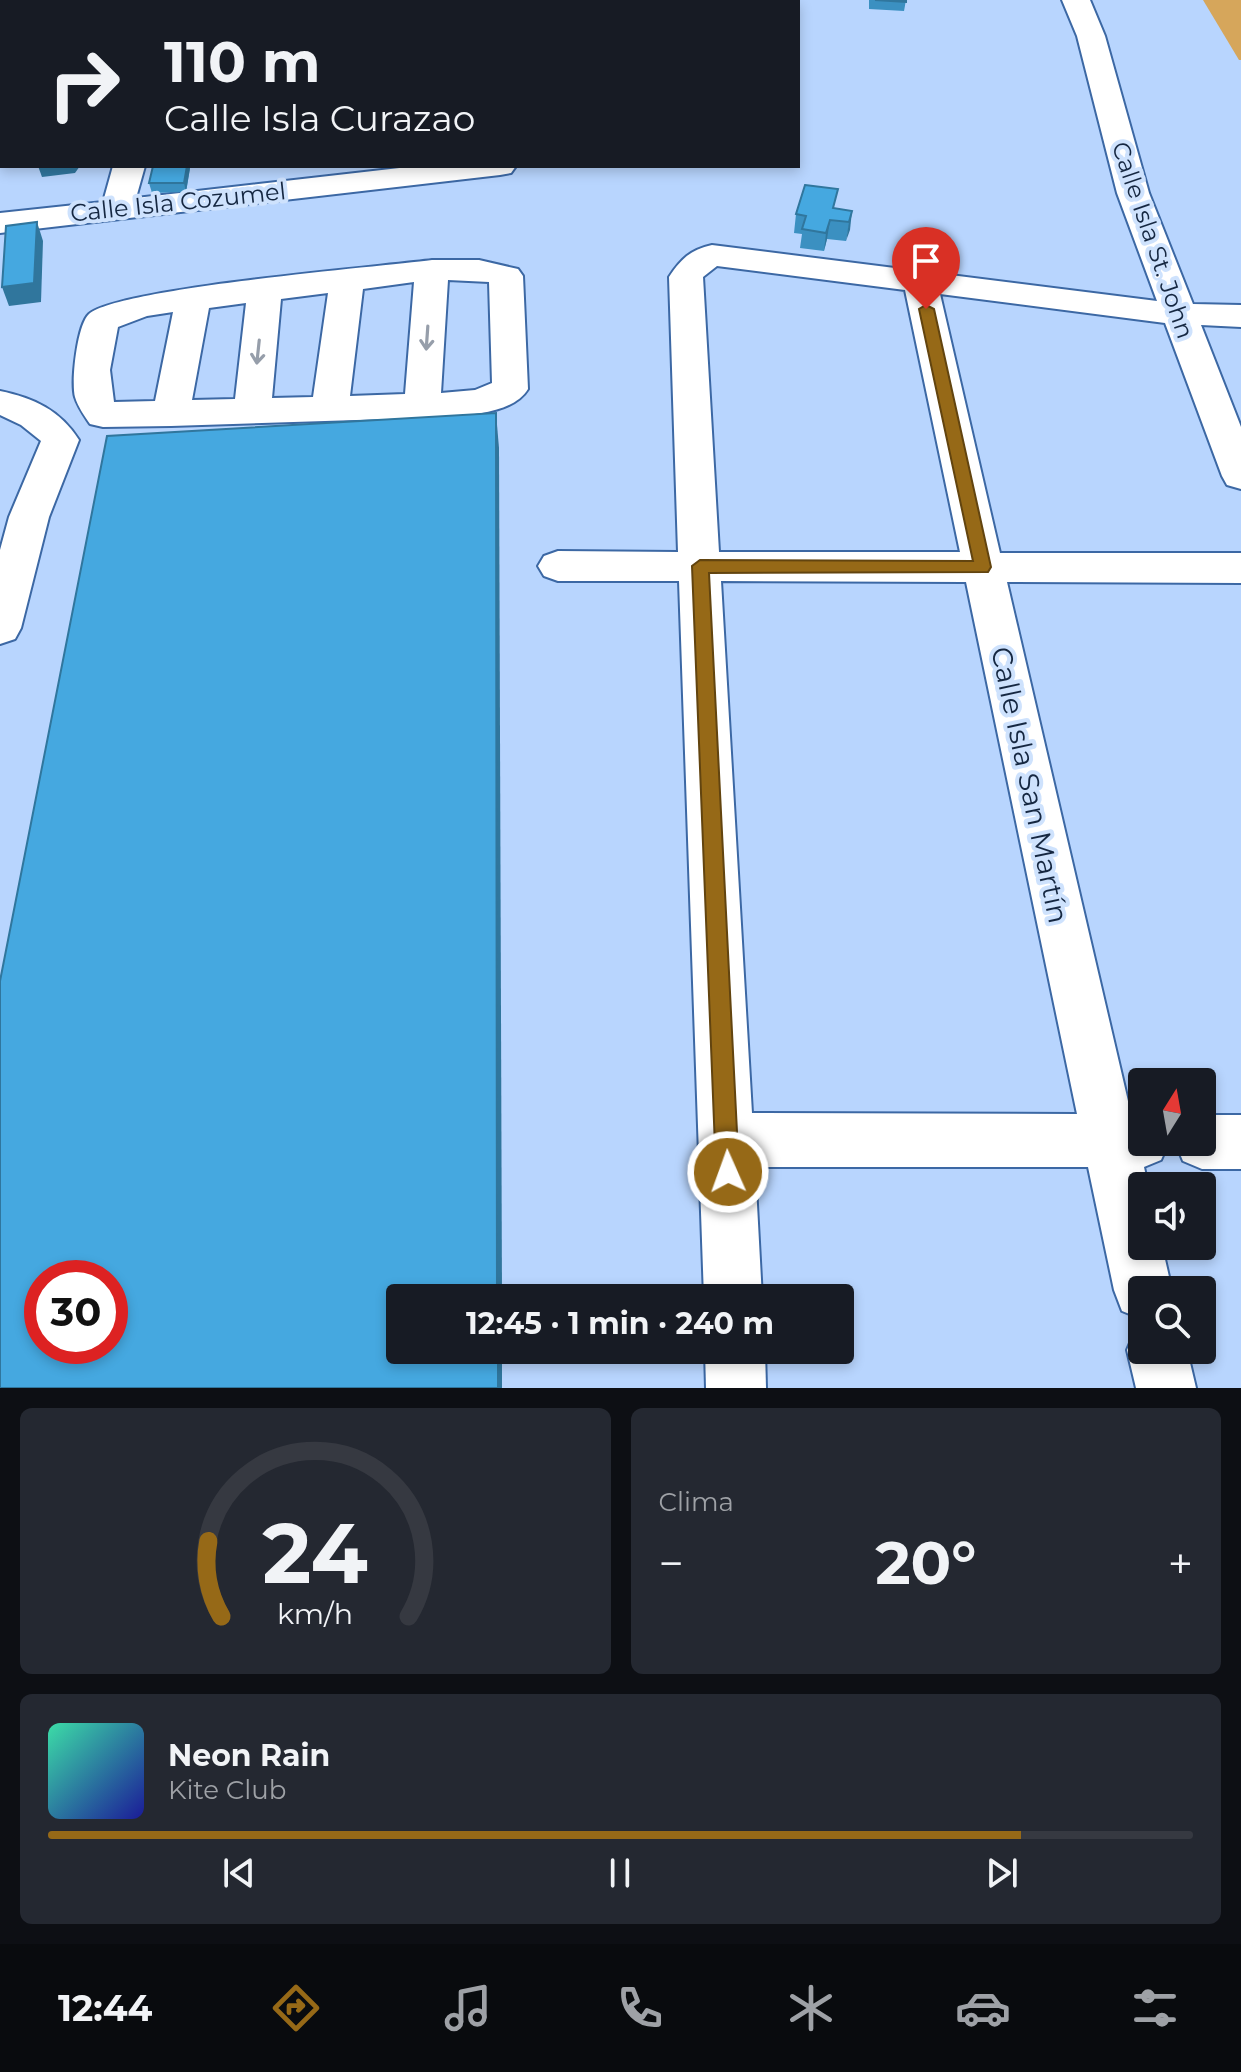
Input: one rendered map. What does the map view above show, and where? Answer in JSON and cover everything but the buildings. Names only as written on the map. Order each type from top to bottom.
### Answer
[{"type":"street","name":"Calle Isla St. John","points":[[1076,0],[1091,36],[1133,193],[1176,314],[1241,476]]},
{"type":"street","points":[[117,208],[128,168]]},
{"type":"street","name":"Calle Isla Cozumel","points":[[0,223],[389,173],[468,168]]},
{"type":"street","points":[[732,1284],[686,277],[694,264],[712,255],[1176,314],[1241,316]]},
{"type":"street","points":[[422,406],[432,270]]},
{"type":"street","points":[[432,270],[479,270],[506,276],[510,389],[482,401],[422,406],[103,415],[94,406],[90,381],[102,321],[140,306],[432,270]]},
{"type":"street","name":"Calle Isla San Martín","points":[[920,280],[982,567],[1125,1141],[1141,1276]]},
{"type":"street","points":[[330,409],[347,282]]},
{"type":"street","points":[[252,411],[264,293]]},
{"type":"street","points":[[171,414],[193,301]]},
{"type":"street","points":[[0,403],[12,405],[55,430],[60,440],[14,518],[0,628]]},
{"type":"street","points":[[55,430],[94,406]]},
{"type":"street","points":[[558,566],[1241,568]]},
{"type":"street","points":[[726,1140],[1125,1141]]},
{"type":"street","points":[[1216,1142],[1241,1142]]},
{"type":"street","points":[[735,1364],[736,1388]]},
{"type":"street","points":[[1160,1364],[1166,1388]]},
{"type":"shaded area","points":[[1203,0],[1241,0],[1241,60],[1239,60]]},
{"type":"route","points":[[728,1172],[700,566],[982,567],[926,309]]}]
